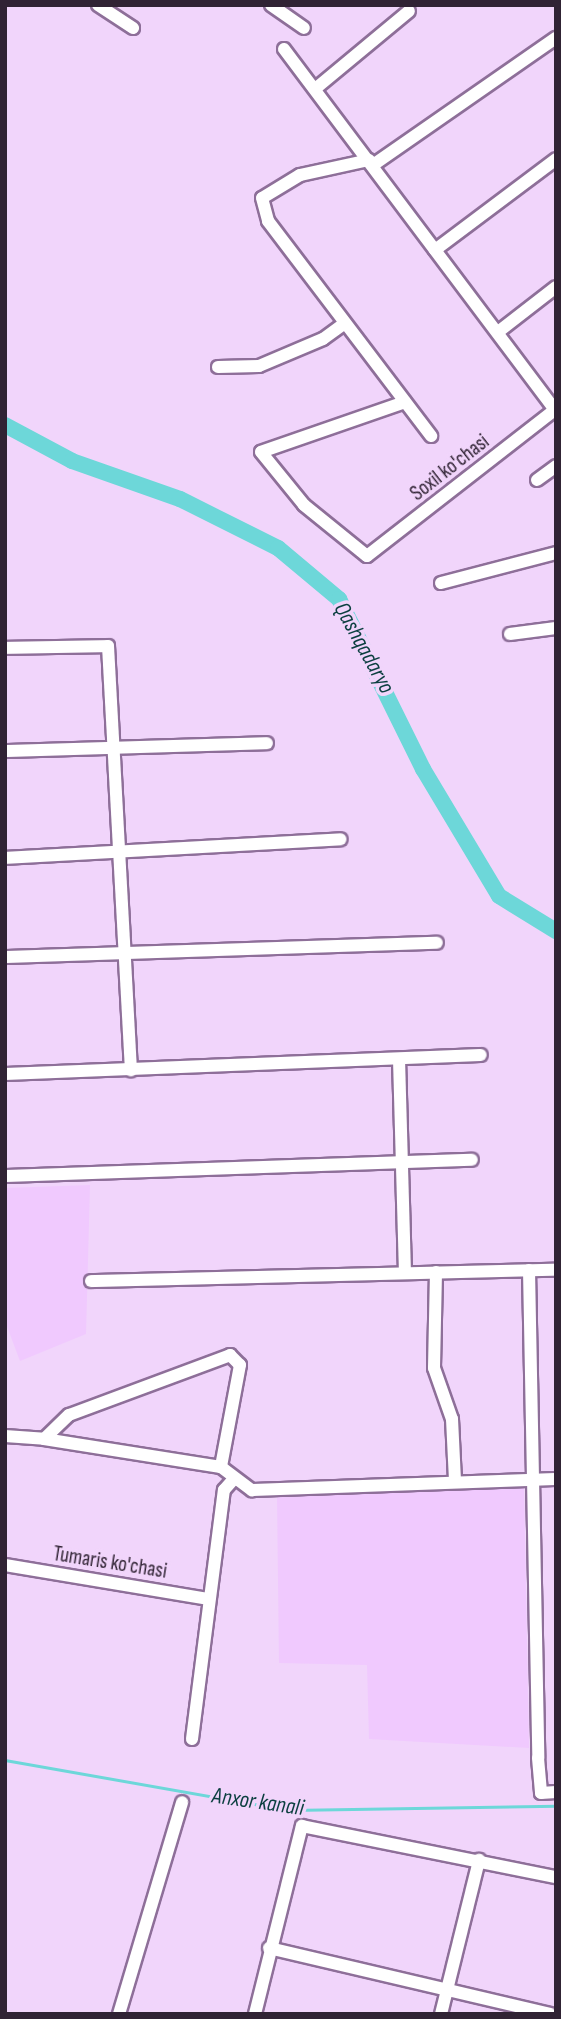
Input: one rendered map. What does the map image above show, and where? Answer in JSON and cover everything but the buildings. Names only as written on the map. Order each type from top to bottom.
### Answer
[{"type":"street","points":[[98,5],[133,28]]},
{"type":"street","points":[[271,5],[304,28]]},
{"type":"street","points":[[315,89],[409,11]]},
{"type":"street","points":[[430,436],[268,221],[262,198],[300,174],[371,163],[556,38]]},
{"type":"street","points":[[284,49],[555,410]]},
{"type":"street","points":[[435,250],[556,159]]},
{"type":"street","points":[[498,332],[556,287]]},
{"type":"street","points":[[218,367],[259,366],[323,339],[345,323]]},
{"type":"street","name":"Soxil ko'chasi","points":[[404,402],[261,452],[304,505],[367,556],[555,410]]},
{"type":"street","points":[[537,480],[556,466]]},
{"type":"street","points":[[441,583],[556,553]]},
{"type":"street","points":[[510,634],[556,628]]},
{"type":"street","points":[[5,648],[108,646],[131,1070]]},
{"type":"street","points":[[5,751],[267,743]]},
{"type":"street","points":[[5,858],[340,839]]},
{"type":"street","points":[[5,957],[437,943]]},
{"type":"street","points":[[5,1074],[481,1055]]},
{"type":"street","points":[[399,1059],[405,1272]]},
{"type":"street","points":[[5,1176],[402,1165],[472,1160]]},
{"type":"street","points":[[529,1270],[535,1481],[538,1758],[541,1793],[556,1793]]},
{"type":"street","points":[[92,1281],[556,1270]]},
{"type":"street","points":[[436,1272],[434,1368],[452,1419],[454,1481]]},
{"type":"street","points":[[44,1439],[69,1415],[230,1354],[240,1365],[221,1467]]},
{"type":"street","points":[[5,1436],[44,1439],[221,1467],[252,1490],[556,1479]]},
{"type":"street","points":[[192,1739],[224,1490],[234,1479]]},
{"type":"street","name":"Tumaris ko'chasi","points":[[5,1565],[209,1599]]},
{"type":"street","points":[[119,2014],[183,1802]]},
{"type":"street","points":[[255,2014],[269,1948],[302,1826],[556,1877]]},
{"type":"street","points":[[441,2014],[449,1991],[479,1860]]},
{"type":"street","points":[[269,1948],[550,2014]]},
{"type":"shaded area","points":[[90,1185],[86,1334],[20,1361],[5,1321],[5,1188]]},
{"type":"shaded area","points":[[524,1487],[529,1748],[369,1739],[367,1665],[279,1663],[277,1496]]},
{"type":"waterway","name":"Qashqadaryo","points":[[5,425],[72,461],[180,499],[278,548],[339,599],[423,769],[499,896],[556,931]]},
{"type":"waterway","name":"Anxor kanali","points":[[5,1760],[290,1810],[556,1806]]}]
